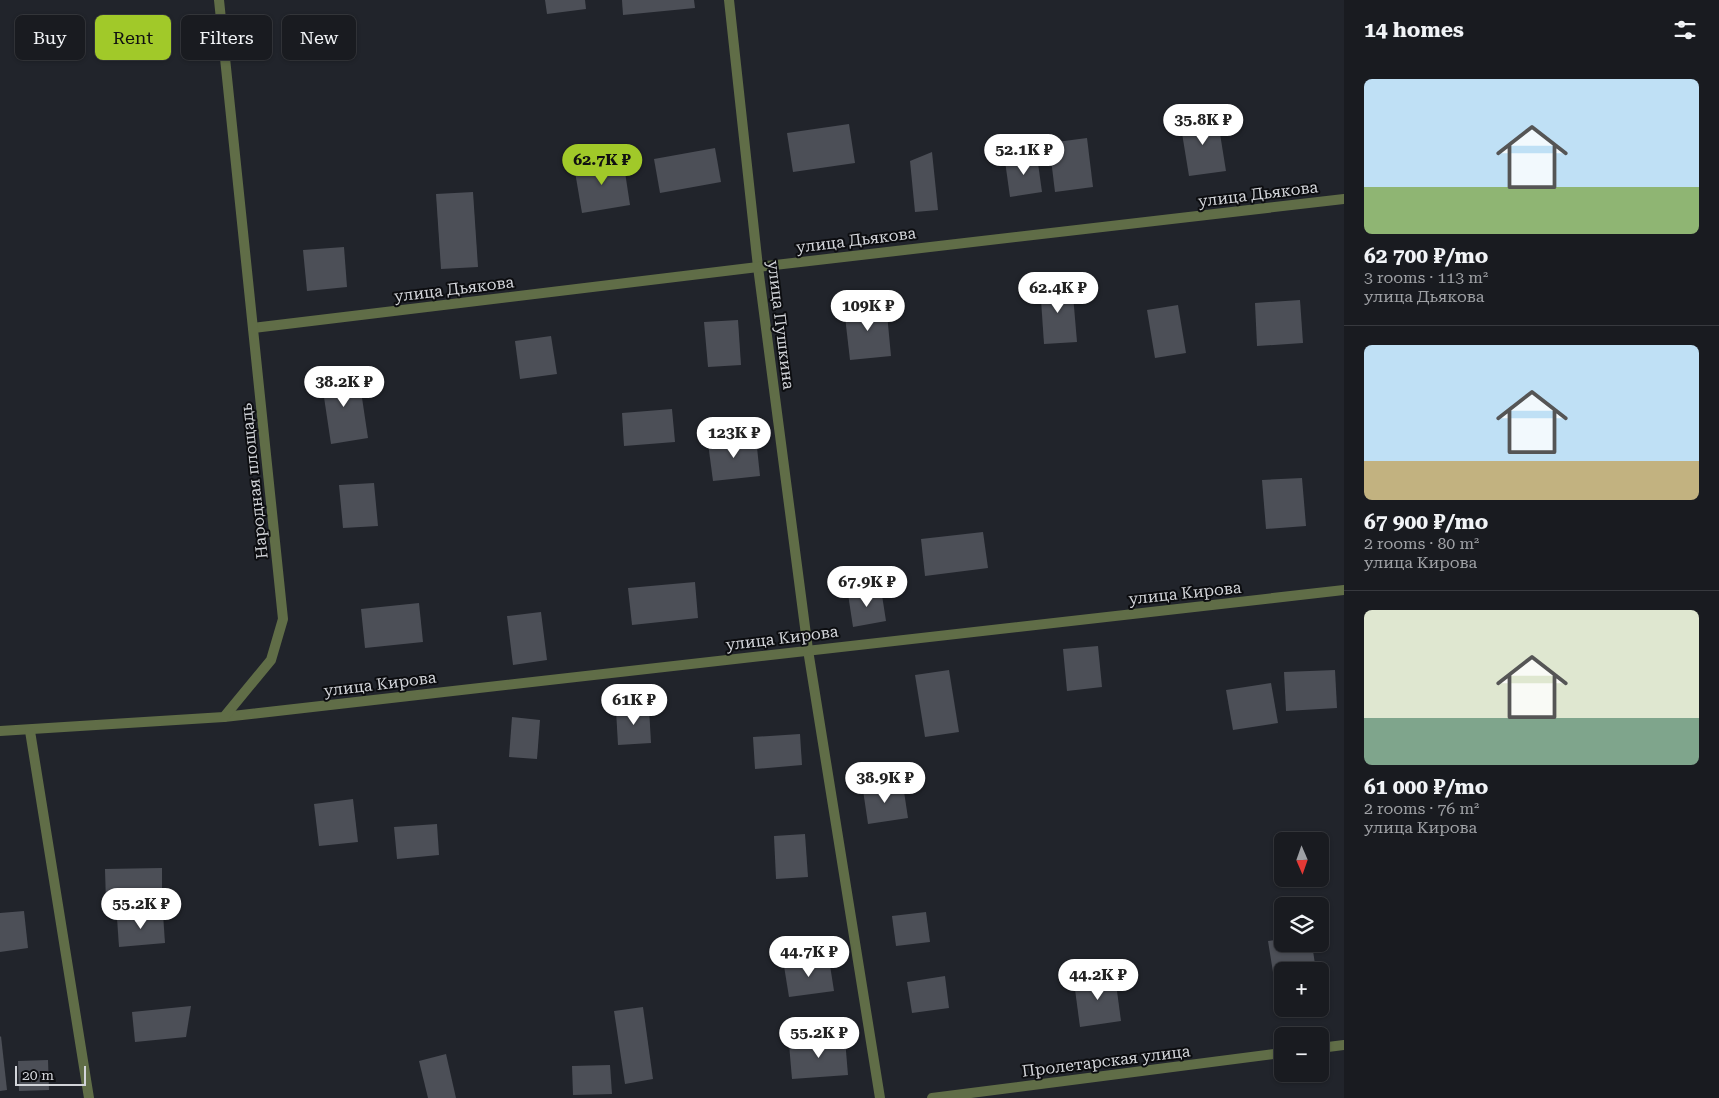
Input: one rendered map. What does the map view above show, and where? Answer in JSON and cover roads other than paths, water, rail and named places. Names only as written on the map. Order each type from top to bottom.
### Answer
[{"type":"street","name":"Народная площадь","points":[[219,0],[283,618],[271,660],[224,718]]},
{"type":"street","name":"улица Пушкина","points":[[729,0],[758,267],[808,650],[880,1098]]},
{"type":"street","name":"улица Дьякова","points":[[253,328],[1344,199]]},
{"type":"street","name":"улица Кирова","points":[[224,718],[1344,590]]},
{"type":"street","points":[[0,732],[224,718]]},
{"type":"street","points":[[30,731],[89,1098]]},
{"type":"street","points":[[1329,1047],[1344,1045]]},
{"type":"street","name":"Пролетарская улица","points":[[932,1098],[1274,1054]]}]
